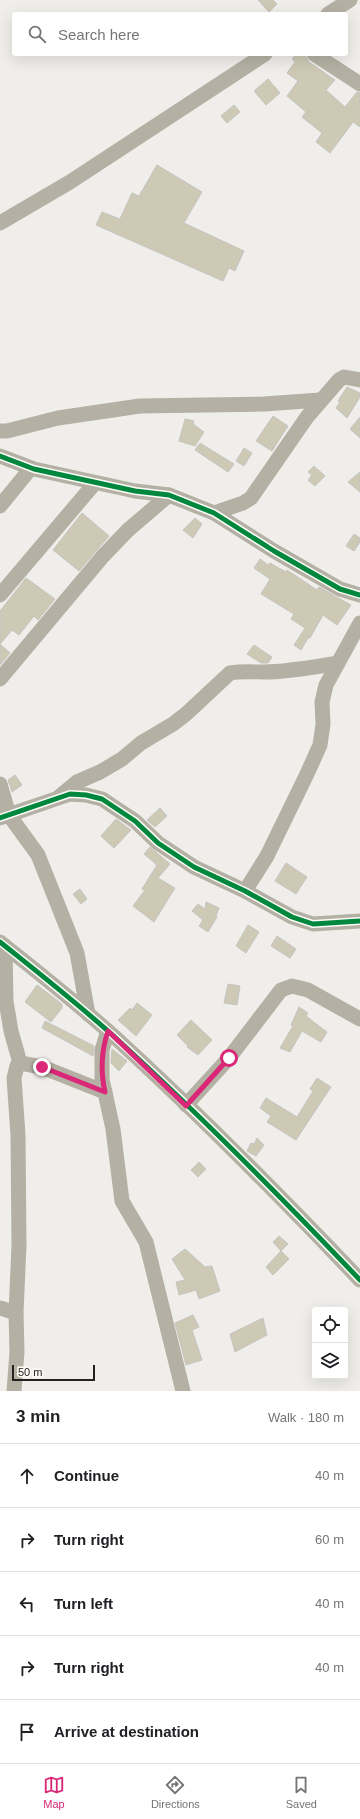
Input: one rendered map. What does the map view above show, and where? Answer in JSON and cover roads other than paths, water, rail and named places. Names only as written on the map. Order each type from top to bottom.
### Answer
[{"type":"street","points":[[331,12],[350,0]]},
{"type":"street","points":[[0,223],[70,182],[262,56]]},
{"type":"street","points":[[317,56],[360,84]]},
{"type":"street","points":[[214,513],[252,498],[320,400],[339,380],[344,377],[360,380]]},
{"type":"street","points":[[0,431],[8,431],[58,418],[140,406],[264,404],[320,400]]},
{"type":"street","points":[[0,456],[31,468],[95,483],[135,492],[169,495],[214,513],[274,552],[340,589],[360,595]]},
{"type":"street","points":[[0,506],[31,468]]},
{"type":"street","points":[[1,591],[95,483]]},
{"type":"street","points":[[0,679],[104,556],[128,530],[169,495]]},
{"type":"street","points":[[245,891],[270,850],[320,745],[323,724],[322,702],[326,685],[360,623]]},
{"type":"street","points":[[57,798],[77,782],[100,772],[122,759],[141,743],[173,724],[186,714],[230,673],[239,671],[265,672],[304,669],[338,663]]},
{"type":"street","points":[[0,784],[5,816],[38,855],[77,953],[88,1014]]},
{"type":"street","points":[[5,816],[70,794],[76,793],[102,799],[135,821],[158,843],[194,867],[245,891],[292,917],[313,924],[360,921]]},
{"type":"street","points":[[3,944],[108,1031],[250,1168],[360,1280]]},
{"type":"street","points":[[3,944],[3,970],[6,1001],[11,1031],[20,1063]]},
{"type":"street","points":[[186,1106],[229,1058],[281,990],[292,986],[308,990],[360,1019]]},
{"type":"street","points":[[108,1031],[102,1050],[102,1079],[113,1129],[122,1201],[146,1242],[183,1391]]},
{"type":"street","points":[[20,1063],[42,1067],[105,1092]]},
{"type":"street","points":[[14,1391],[17,1352],[16,1313],[19,1245],[18,1135],[14,1078],[17,1066],[20,1063]]},
{"type":"street","points":[[0,1308],[16,1313]]}]
